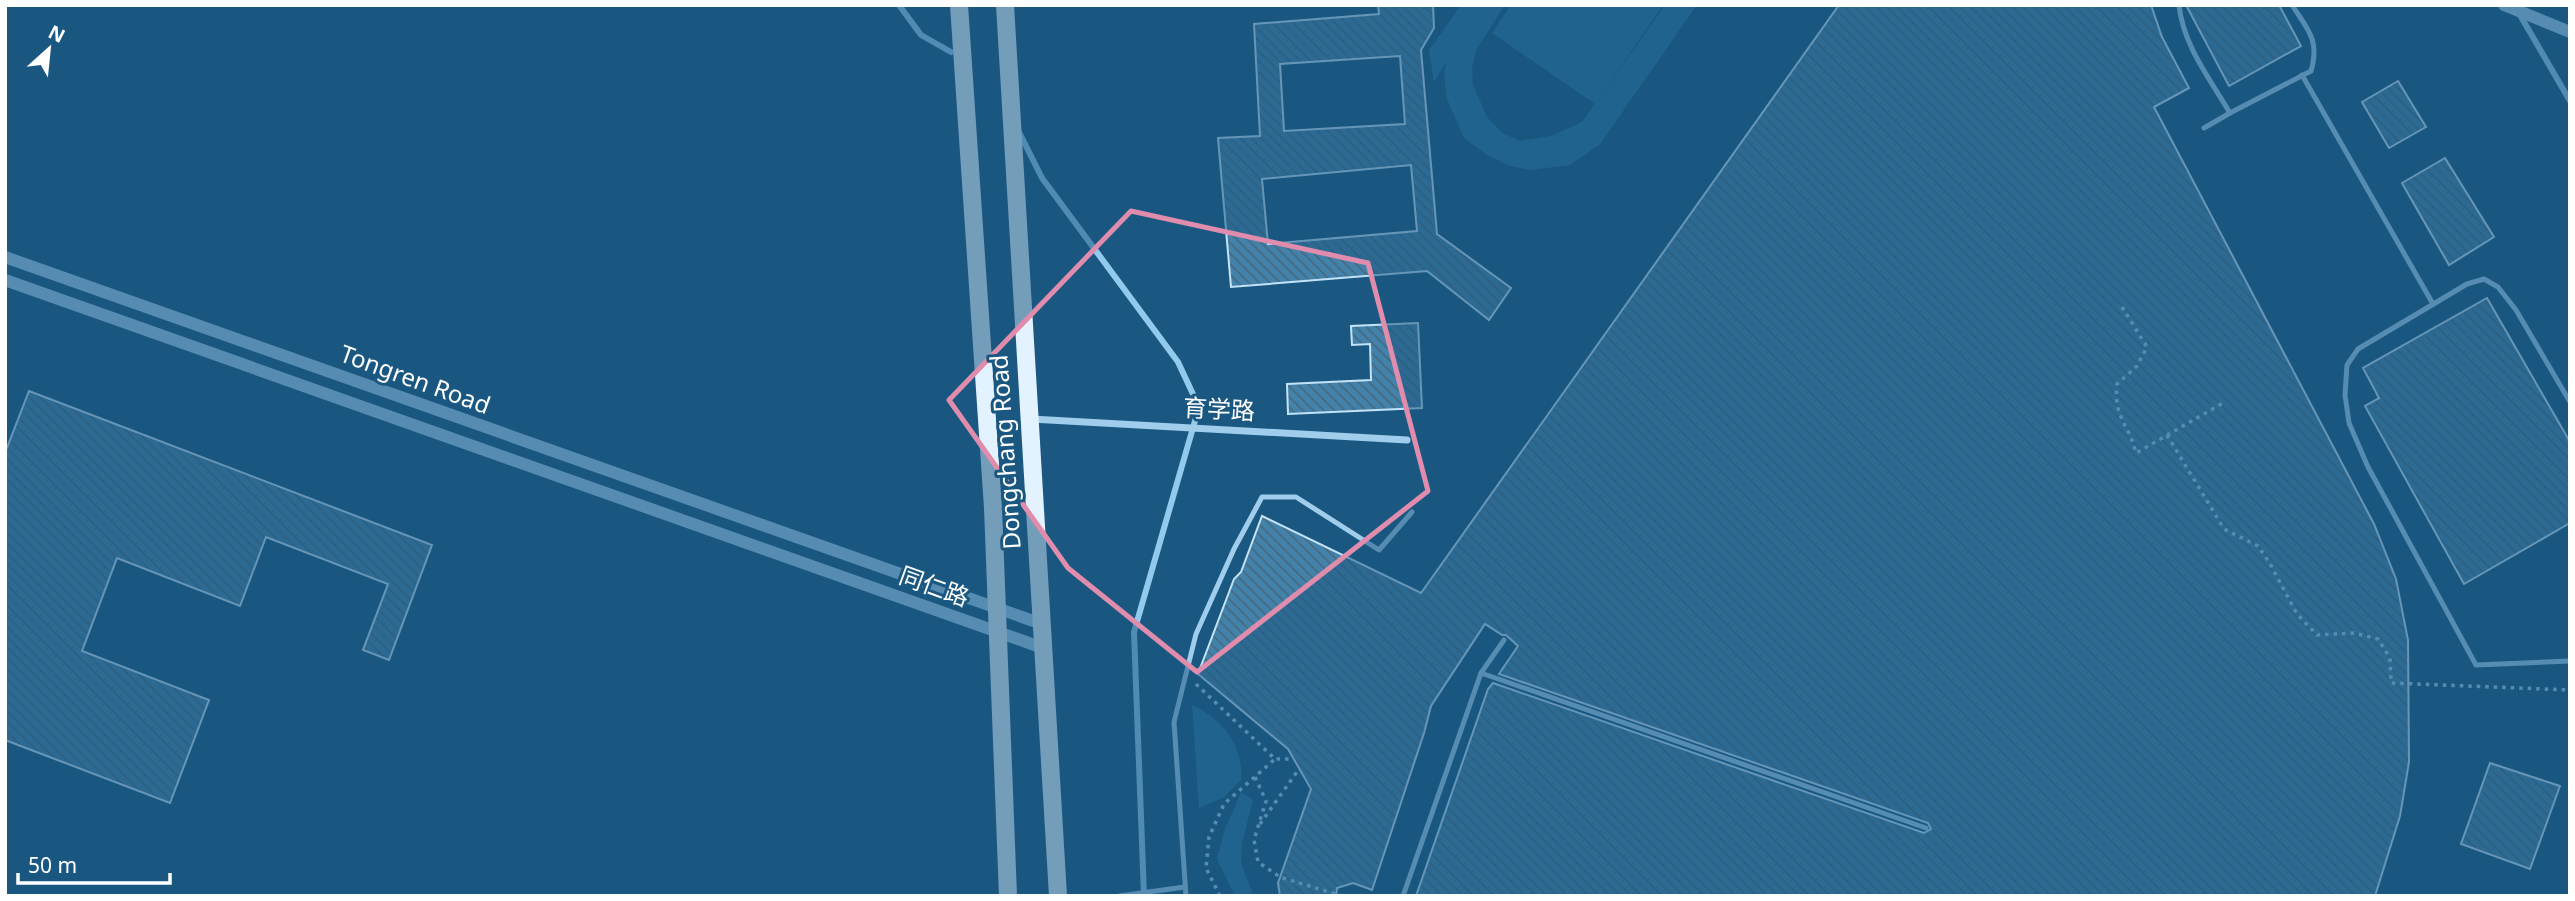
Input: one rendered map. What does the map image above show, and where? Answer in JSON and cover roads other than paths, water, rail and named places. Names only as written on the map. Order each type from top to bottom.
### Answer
[{"type":"main road","name":"Dongchang Road","points":[[959,5],[992,494],[1008,896]]},
{"type":"main road","name":"Dongchang Road","points":[[1005,5],[1058,896]]},
{"type":"street","points":[[2504,5],[2570,32]]},
{"type":"street","name":"Tongren Road","points":[[5,257],[810,542]]},
{"type":"street","name":"Tongren Road","points":[[5,280],[810,565]]},
{"type":"street","name":"育学路","points":[[1029,419],[1407,440]]},
{"type":"street","name":"同仁路","points":[[810,542],[1041,624]]},
{"type":"street","name":"同仁路","points":[[810,565],[1043,648]]},
{"type":"lane","points":[[2179,5],[2181,23],[2191,47],[2230,113]]},
{"type":"lane","points":[[2204,128],[2311,71],[2316,54],[2311,33],[2292,5]]},
{"type":"lane","points":[[2302,75],[2432,304]]},
{"type":"lane","points":[[2570,402],[2516,310],[2498,287],[2484,279],[2467,284],[2358,349],[2347,365],[2345,395],[2349,423],[2368,467],[2476,665],[2570,661]]},
{"type":"lane","points":[[1186,896],[1174,722],[1196,634],[1234,548],[1262,497],[1296,496],[1379,550],[1412,512]]},
{"type":"lane","points":[[1403,896],[1481,673],[1504,640]]},
{"type":"lane","points":[[1481,673],[1926,828]]},
{"type":"lane","points":[[1119,896],[1185,887]]},
{"type":"waterway","points":[[899,5],[921,35],[951,52]]},
{"type":"waterway","points":[[2520,15],[2570,101]]},
{"type":"waterway","points":[[1019,132],[1042,178],[1178,362],[1199,407],[1134,632],[1144,896]]}]
